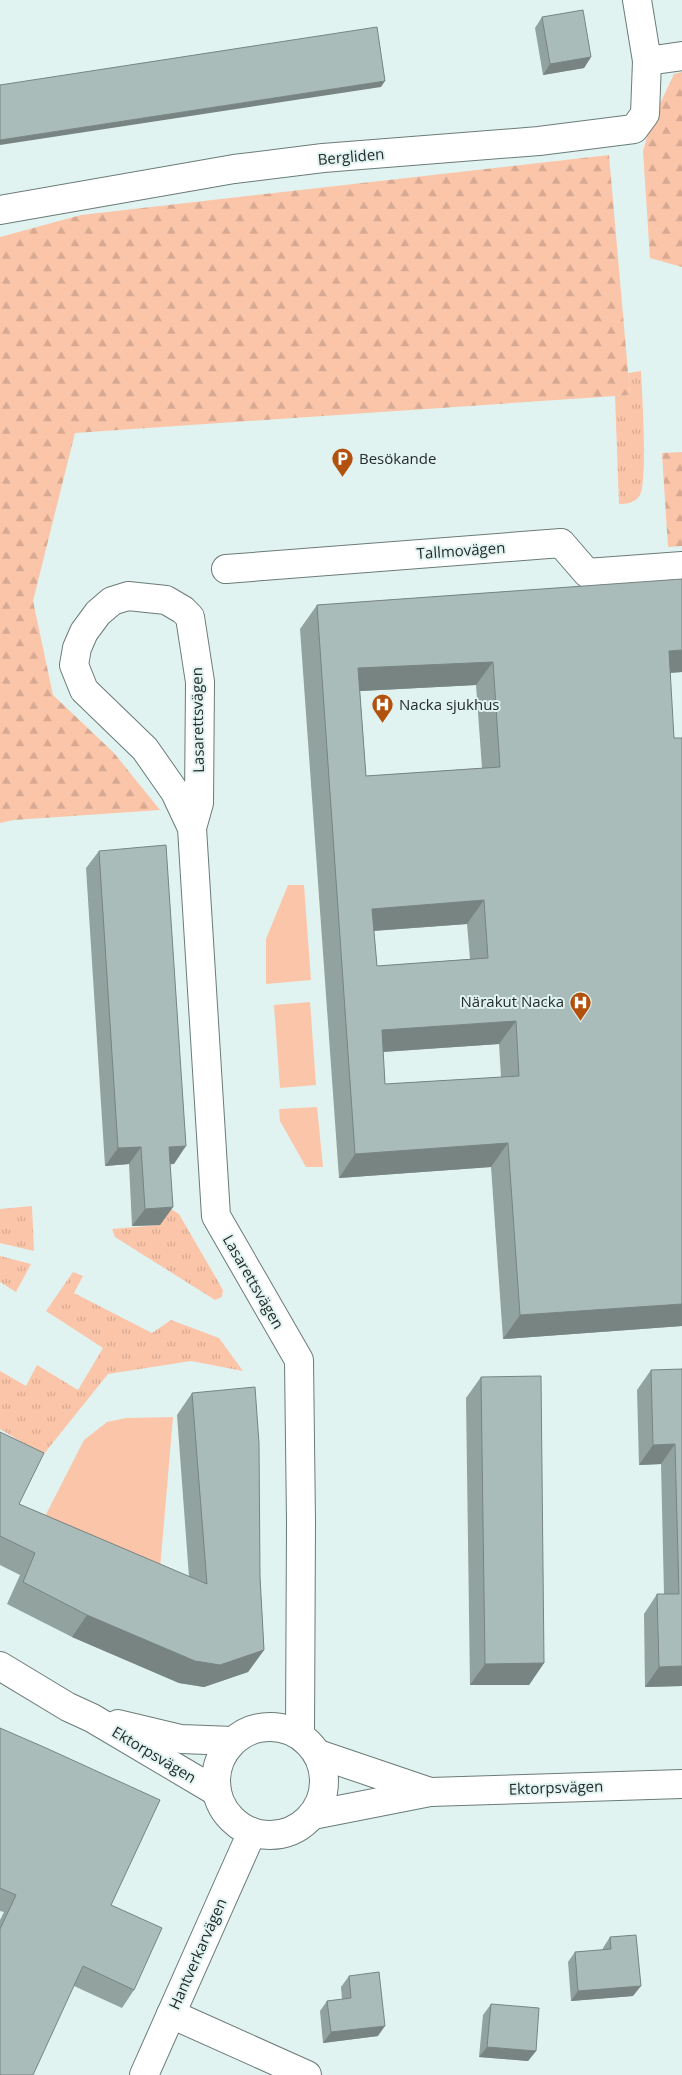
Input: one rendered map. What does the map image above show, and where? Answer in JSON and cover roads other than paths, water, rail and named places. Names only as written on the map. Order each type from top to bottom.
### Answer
[{"type":"street","name":"Bergliden","points":[[0,210],[234,169],[324,158],[539,141],[634,129],[646,114],[647,61],[637,0]]},
{"type":"street","points":[[647,61],[682,56]]},
{"type":"street","name":"Tallmovägen","points":[[226,569],[561,543],[587,573],[682,566]]},
{"type":"street","name":"Lasarettsvägen","points":[[192,828],[175,792],[145,749],[84,690],[74,665],[77,648],[84,632],[98,613],[112,602],[128,596],[166,600],[183,610],[190,617],[200,682],[199,803],[192,828],[216,1216],[299,1360],[309,1744]]},
{"type":"street","name":"Ektorpsvägen","points":[[0,1666],[217,1792]]},
{"type":"street","name":"Ektorpsvägen","points":[[92,1718],[181,1739],[233,1741]]},
{"type":"street","points":[[267,1726],[309,1744],[325,1774],[323,1795],[313,1815],[296,1829],[274,1835],[252,1832],[236,1823],[224,1809],[217,1792],[216,1773],[222,1756],[233,1741],[249,1731],[267,1726]]},
{"type":"street","name":"Ektorpsvägen","points":[[309,1744],[430,1792]]},
{"type":"street","name":"Ektorpsvägen","points":[[313,1815],[430,1792],[682,1784]]},
{"type":"street","name":"Hantverkarvägen","points":[[144,2075],[252,1832]]},
{"type":"street","points":[[171,2014],[307,2075]]},
{"type":"place","name":"Besökande","points":[[343,478]]},
{"type":"place","name":"Nacka sjukhus","points":[[383,724]]},
{"type":"place","name":"Närakut Nacka","points":[[580,1021]]}]
